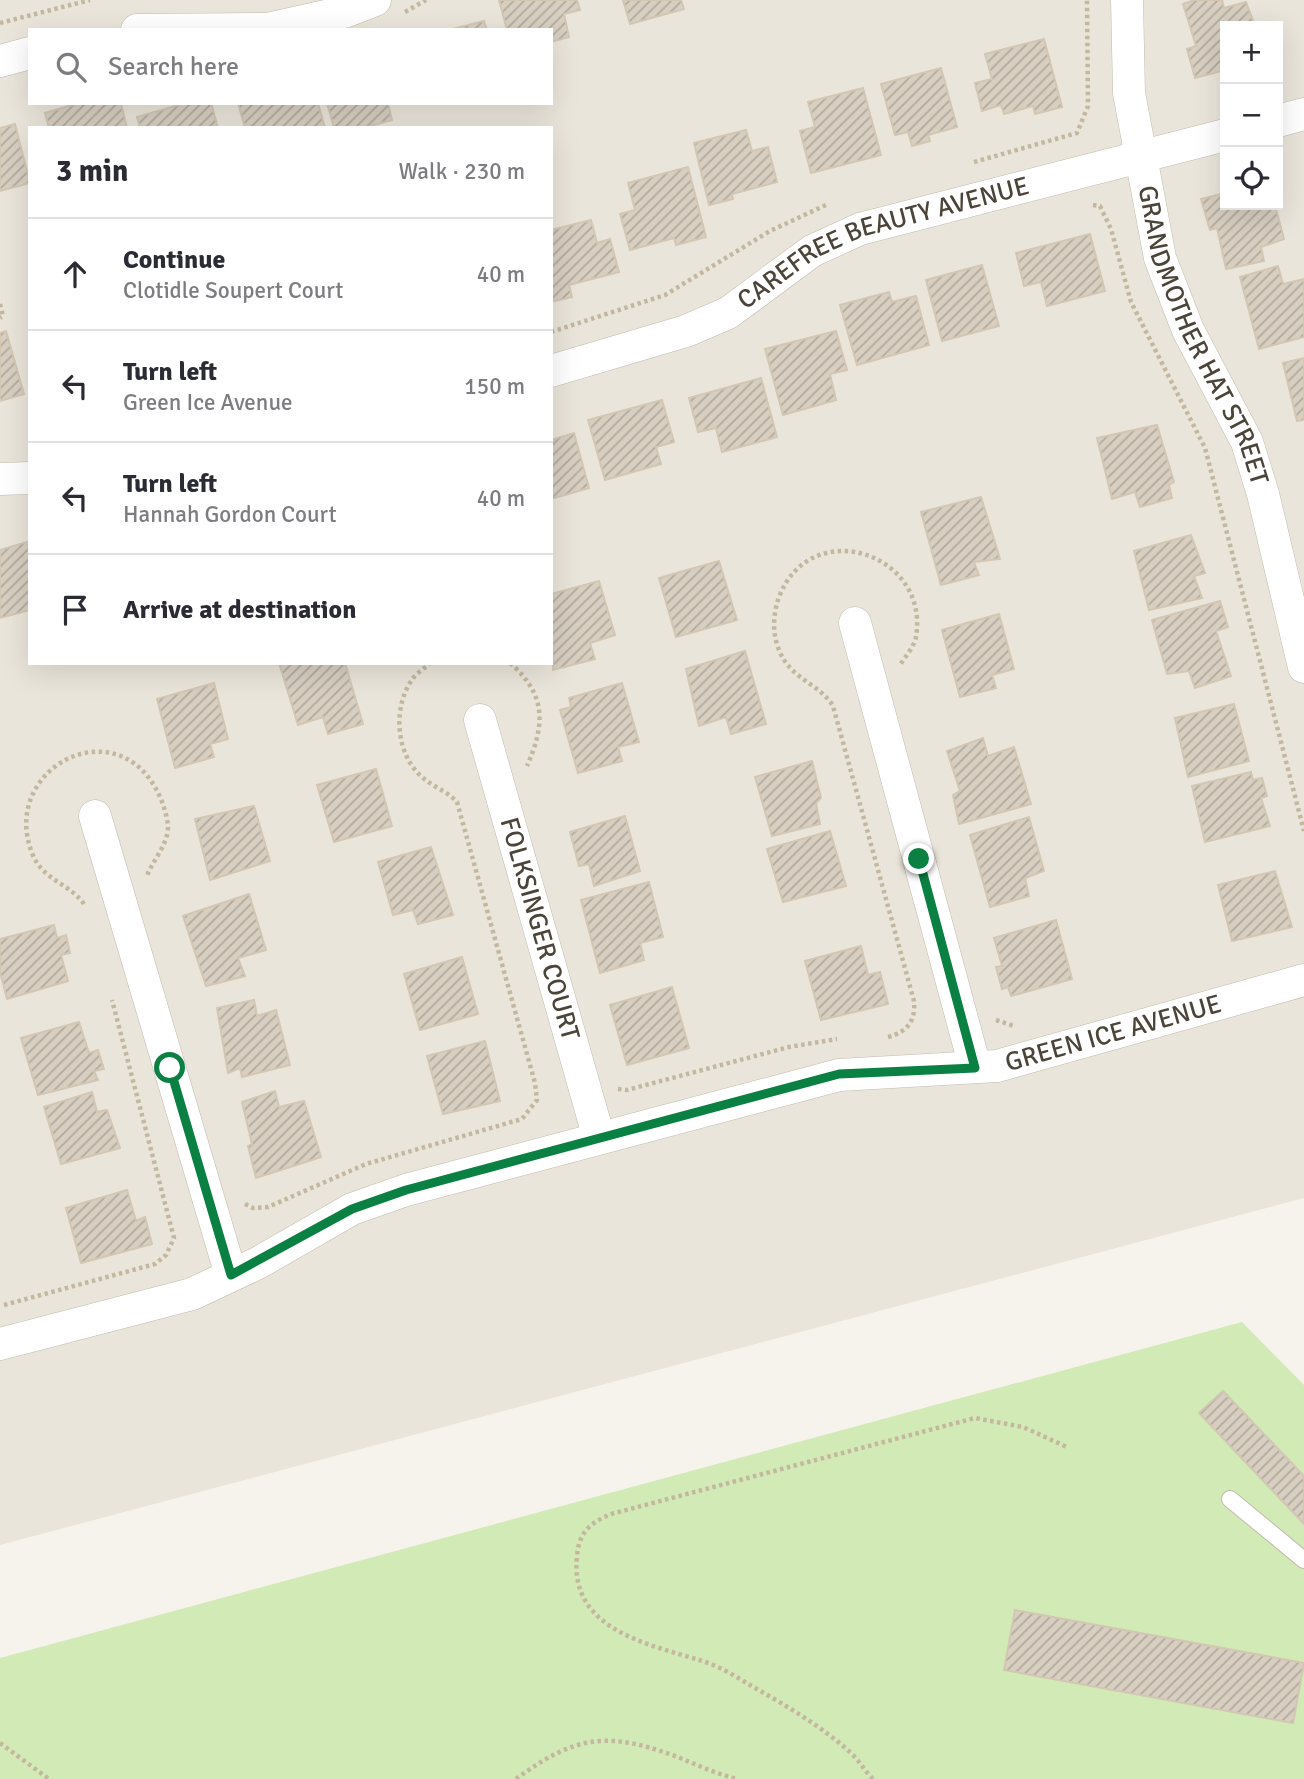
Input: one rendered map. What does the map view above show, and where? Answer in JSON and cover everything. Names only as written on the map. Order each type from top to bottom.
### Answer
[{"type":"street","points":[[272,28],[344,12],[375,0]]},
{"type":"street","name":"GRANDMOTHER HAT STREET","points":[[1127,0],[1129,93],[1160,258],[1204,361],[1247,442],[1263,494],[1304,667]]},
{"type":"street","points":[[0,61],[28,54]]},
{"type":"street","points":[[1283,120],[1304,114]]},
{"type":"street","name":"CAREFREE BEAUTY AVENUE","points":[[553,370],[686,331],[728,313],[812,251],[860,229],[1079,170],[1220,136]]},
{"type":"street","points":[[0,479],[28,478]]},
{"type":"street","points":[[856,623],[975,1068]]},
{"type":"street","name":"FOLKSINGER COURT","points":[[480,720],[599,1138]]},
{"type":"street","points":[[95,816],[231,1275]]},
{"type":"street","name":"GREEN ICE AVENUE","points":[[0,1344],[192,1294],[352,1209],[406,1190],[839,1074],[997,1066],[1304,981]]},
{"type":"lane","points":[[1230,1499],[1304,1560]]},
{"type":"path","points":[[0,23],[90,0]]},
{"type":"path","points":[[1089,205],[1100,206],[1106,218],[1131,302],[1205,448],[1304,831]]},
{"type":"path","points":[[0,304],[3,316],[0,318]]},
{"type":"path","points":[[880,1038],[902,1033],[911,1023],[914,1001],[833,706],[828,697],[793,672],[779,652],[774,630],[777,604],[785,581],[812,558],[827,552],[848,550],[870,555],[897,572],[909,592],[916,612],[916,639],[899,667]]},
{"type":"path","points":[[241,1202],[253,1208],[268,1207],[366,1164],[522,1119],[537,1100],[535,1083],[457,802],[449,793],[422,778],[407,754],[400,736],[399,718],[407,691],[414,677],[428,665]]},
{"type":"path","points":[[512,665],[522,673],[536,697],[541,718],[537,741],[525,769]]},
{"type":"path","points":[[87,909],[76,894],[43,873],[33,855],[24,825],[27,806],[43,776],[72,756],[92,752],[128,760],[142,768],[162,799],[168,829],[147,874],[147,887]]},
{"type":"path","points":[[0,1307],[155,1264],[166,1255],[174,1238],[111,996]]},
{"type":"path","points":[[989,1014],[1000,1023],[1014,1026],[1028,1022]]},
{"type":"path","points":[[608,1083],[627,1090],[789,1047],[851,1038]]},
{"type":"path","points":[[873,1779],[837,1742],[750,1685],[703,1661],[629,1637],[608,1625],[580,1596],[576,1566],[584,1534],[592,1522],[611,1514],[975,1418],[1023,1427],[1067,1447]]},
{"type":"path","points":[[516,1779],[557,1751],[573,1744],[617,1741],[671,1754],[738,1779]]},
{"type":"path","points":[[0,1743],[49,1779]]},
{"type":"shaded area","points":[[0,0],[1304,0],[1304,1198],[0,1545]]},
{"type":"green space","points":[[1242,1322],[1304,1385],[1304,1779],[0,1779],[0,1658]]},
{"type":"building","points":[[499,0],[577,0],[580,10],[564,14],[569,37],[553,41],[553,28],[506,28]]},
{"type":"building","points":[[623,0],[681,0],[684,9],[630,24]]},
{"type":"building","points":[[1195,0],[1222,0],[1224,8],[1246,2],[1253,21],[1220,21],[1220,71],[1195,78],[1187,49],[1196,46],[1183,4]]},
{"type":"building","points":[[484,21],[486,28],[457,28]]},
{"type":"building","points":[[1044,39],[1062,107],[1035,114],[1033,106],[1004,114],[1001,105],[982,111],[975,83],[992,79],[985,54]]},
{"type":"building","points":[[941,68],[957,127],[928,135],[930,141],[912,146],[908,132],[895,135],[881,84]]},
{"type":"building","points":[[863,88],[881,155],[811,173],[800,131],[815,127],[808,102]]},
{"type":"building","points":[[72,105],[121,105],[127,126],[48,126],[45,113]]},
{"type":"building","points":[[179,105],[212,105],[217,126],[139,126],[137,117]]},
{"type":"building","points":[[239,105],[319,105],[324,126],[244,126]]},
{"type":"building","points":[[328,105],[388,105],[392,120],[370,126],[333,126]]},
{"type":"building","points":[[15,124],[28,184],[0,191],[0,128]]},
{"type":"building","points":[[746,130],[752,151],[768,147],[777,182],[732,194],[733,199],[709,205],[694,143]]},
{"type":"building","points":[[688,167],[706,237],[676,245],[674,238],[630,250],[620,214],[635,210],[628,183]]},
{"type":"building","points":[[1220,194],[1220,210],[1276,210],[1284,239],[1261,247],[1264,261],[1226,269],[1217,228],[1210,230],[1201,199]]},
{"type":"building","points":[[591,220],[597,243],[610,239],[619,272],[569,285],[572,297],[553,302],[553,230]]},
{"type":"building","points":[[1090,234],[1105,291],[1047,306],[1041,282],[1024,286],[1016,253]]},
{"type":"building","points":[[982,265],[999,326],[942,341],[926,280]]},
{"type":"building","points":[[1278,266],[1283,284],[1304,279],[1304,337],[1259,349],[1240,277]]},
{"type":"building","points":[[889,292],[892,302],[916,296],[929,345],[857,365],[840,305]]},
{"type":"building","points":[[6,331],[24,394],[0,401],[0,333]]},
{"type":"building","points":[[836,331],[847,370],[830,374],[836,400],[783,415],[765,349]]},
{"type":"building","points":[[1304,358],[1304,420],[1297,421],[1283,363]]},
{"type":"building","points":[[761,378],[777,437],[722,452],[716,428],[698,432],[689,398]]},
{"type":"building","points":[[662,400],[674,442],[656,447],[661,464],[605,480],[588,420]]},
{"type":"building","points":[[1157,425],[1174,482],[1169,485],[1172,498],[1140,507],[1135,492],[1112,499],[1097,438]]},
{"type":"building","points":[[574,433],[589,488],[553,498],[553,439]]},
{"type":"building","points":[[981,497],[1000,559],[974,562],[979,575],[941,585],[921,512]]},
{"type":"building","points":[[1191,535],[1205,573],[1194,576],[1202,598],[1149,610],[1134,551]]},
{"type":"building","points":[[27,542],[28,546],[28,611],[0,618],[0,550]]},
{"type":"building","points":[[719,561],[737,620],[676,637],[659,578]]},
{"type":"building","points":[[599,581],[615,635],[590,643],[595,659],[553,670],[553,593]]},
{"type":"building","points":[[1220,601],[1228,627],[1216,631],[1231,676],[1195,688],[1189,671],[1167,674],[1152,620]]},
{"type":"building","points":[[999,614],[1014,669],[992,675],[996,688],[960,697],[942,630]]},
{"type":"building","points":[[745,651],[766,724],[731,734],[726,717],[699,726],[686,669]]},
{"type":"building","points":[[280,665],[346,665],[363,724],[328,734],[323,717],[298,725]]},
{"type":"building","points":[[214,683],[228,739],[210,744],[214,757],[175,768],[157,699]]},
{"type":"building","points":[[622,683],[639,742],[618,747],[622,761],[578,773],[560,710],[571,707],[569,698]]},
{"type":"building","points":[[1234,704],[1249,761],[1188,777],[1175,718]]},
{"type":"building","points":[[983,738],[988,756],[1014,747],[1031,804],[959,824],[953,795],[960,791],[947,751]]},
{"type":"building","points":[[812,761],[821,798],[816,803],[820,824],[772,836],[755,777]]},
{"type":"building","points":[[376,769],[392,826],[334,842],[317,785]]},
{"type":"building","points":[[1251,772],[1253,780],[1262,778],[1267,796],[1261,798],[1270,826],[1205,842],[1192,786]]},
{"type":"building","points":[[254,806],[270,861],[210,880],[195,819]]},
{"type":"building","points":[[625,816],[640,871],[594,886],[589,864],[579,866],[570,832]]},
{"type":"building","points":[[1029,817],[1044,871],[1025,878],[1029,896],[990,907],[970,835]]},
{"type":"building","points":[[830,831],[846,886],[783,902],[767,849]]},
{"type":"building","points":[[431,847],[453,915],[418,924],[413,910],[393,915],[378,862]]},
{"type":"building","points":[[1275,871],[1292,927],[1232,941],[1218,885]]},
{"type":"building","points":[[649,882],[663,937],[640,943],[644,960],[600,973],[581,900]]},
{"type":"building","points":[[249,894],[266,950],[238,958],[245,976],[206,986],[183,916]]},
{"type":"building","points":[[1056,920],[1072,979],[1011,996],[1008,987],[1002,989],[996,967],[1002,966],[994,938]]},
{"type":"building","points":[[54,925],[57,938],[66,935],[70,953],[61,955],[68,981],[7,999],[0,972],[0,939]]},
{"type":"building","points":[[861,946],[868,975],[880,972],[888,1004],[821,1020],[805,961]]},
{"type":"building","points":[[462,957],[478,1014],[420,1030],[404,974]]},
{"type":"building","points":[[672,987],[689,1048],[627,1065],[610,1005]]},
{"type":"building","points":[[254,1000],[257,1016],[276,1010],[290,1065],[242,1077],[240,1068],[228,1073],[217,1008]]},
{"type":"building","points":[[79,1022],[89,1053],[98,1050],[104,1069],[94,1071],[98,1080],[38,1095],[21,1038]]},
{"type":"building","points":[[485,1041],[500,1101],[443,1114],[427,1056]]},
{"type":"building","points":[[275,1091],[279,1107],[304,1101],[321,1157],[256,1178],[248,1146],[252,1144],[242,1102]]},
{"type":"building","points":[[92,1092],[97,1112],[107,1110],[120,1148],[61,1164],[44,1107]]},
{"type":"building","points":[[127,1190],[136,1221],[145,1217],[152,1244],[81,1263],[66,1208]]},
{"type":"building","points":[[1223,1391],[1304,1476],[1304,1524],[1199,1413]]},
{"type":"building","points":[[1015,1610],[1304,1663],[1293,1723],[1004,1670]]},
{"type":"route","points":[[170,1068],[231,1275],[258,1263],[352,1209],[406,1190],[839,1074],[975,1068],[919,859]]}]
